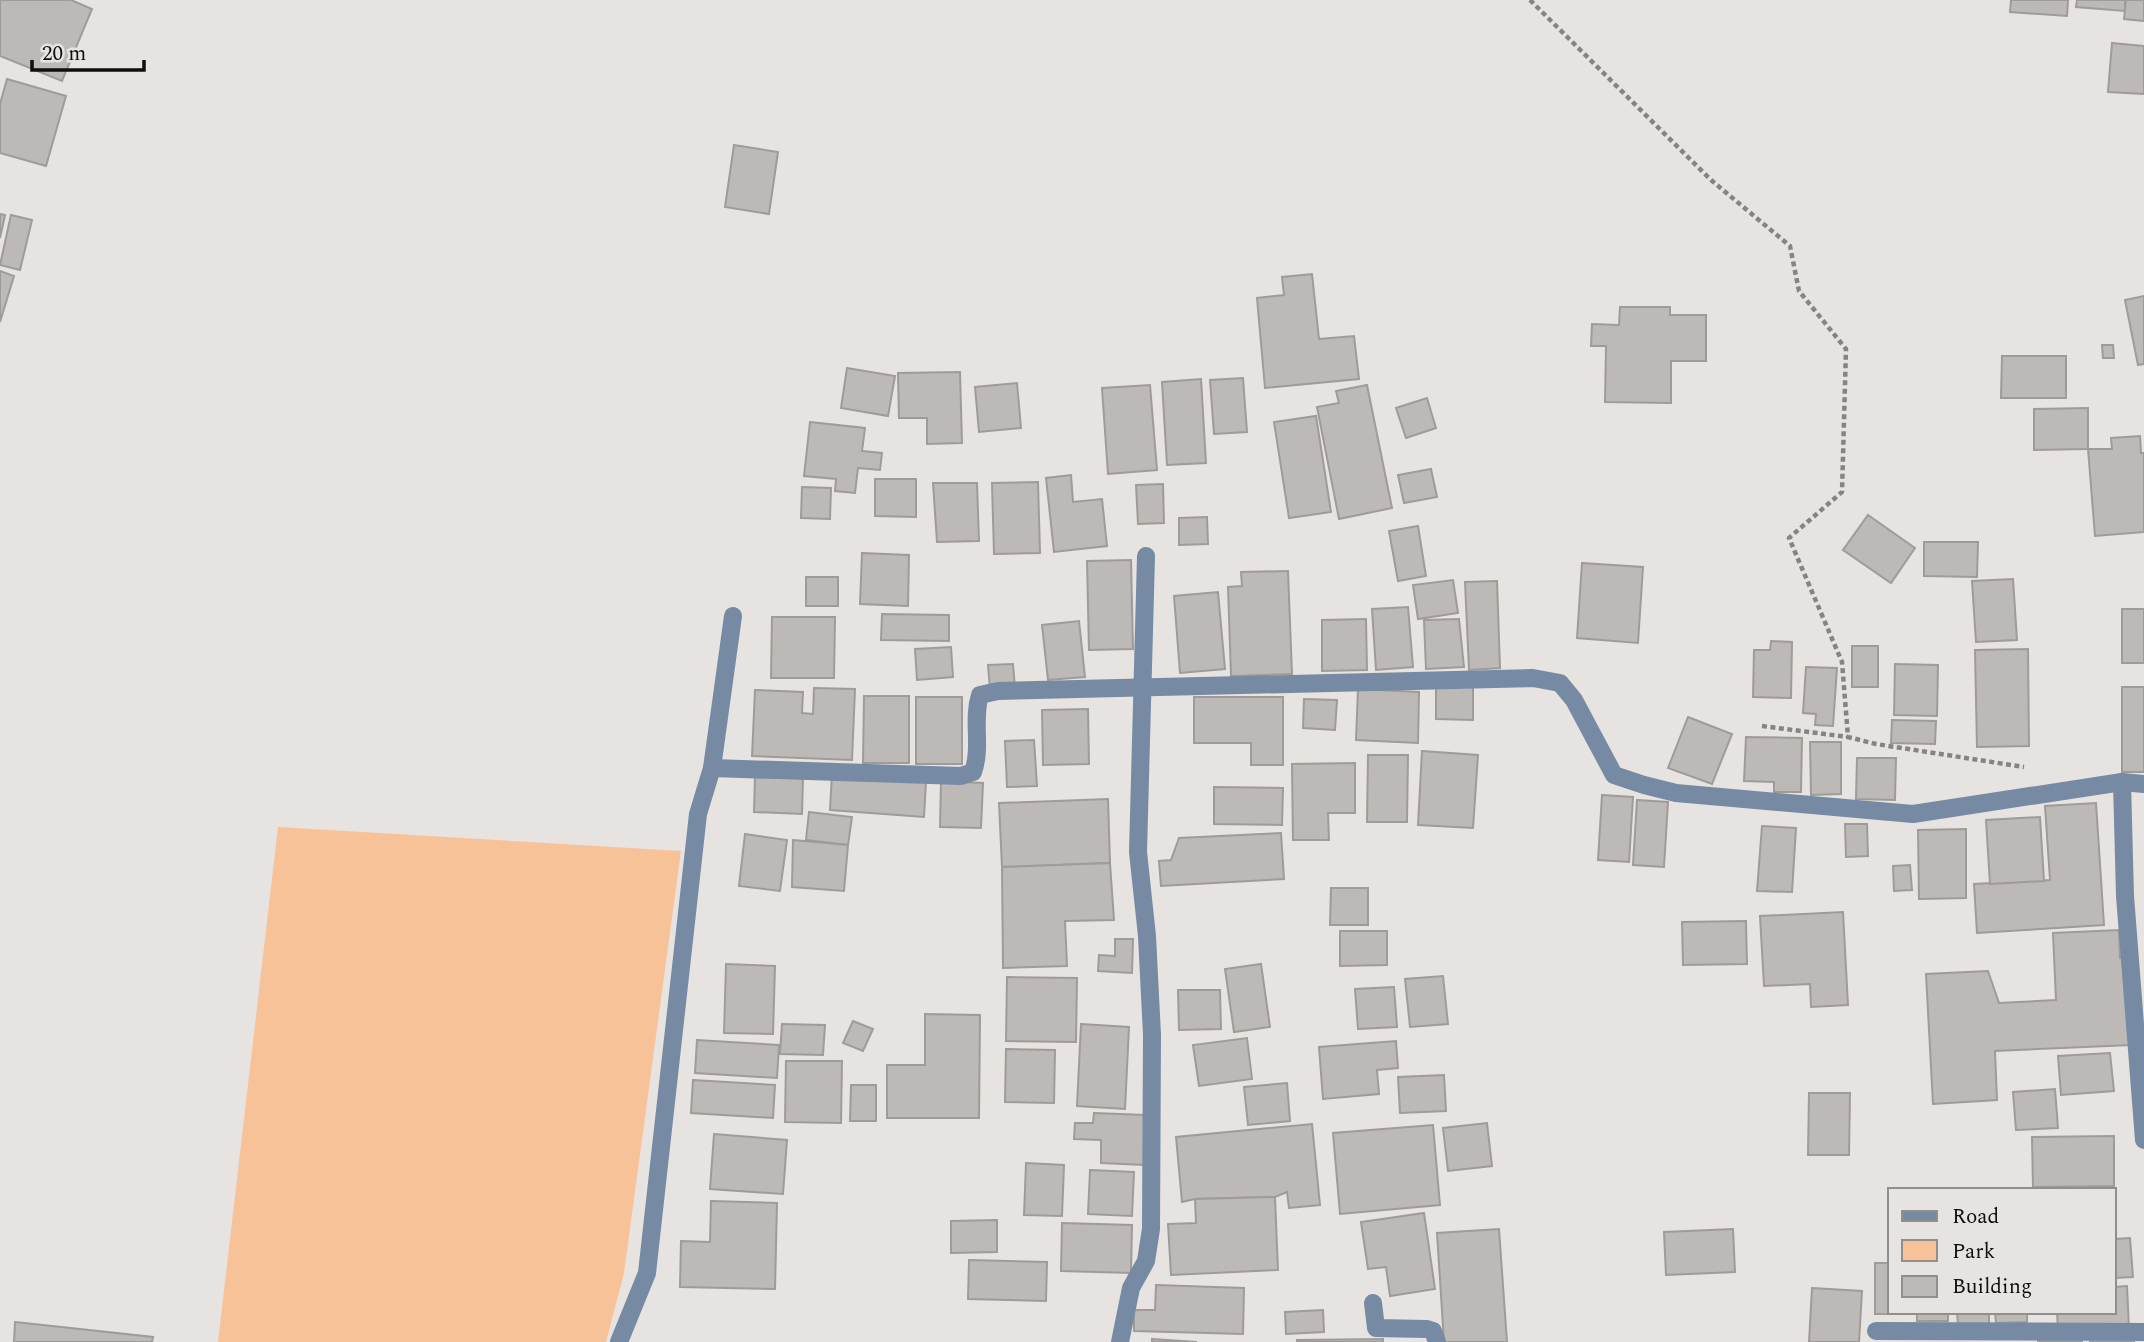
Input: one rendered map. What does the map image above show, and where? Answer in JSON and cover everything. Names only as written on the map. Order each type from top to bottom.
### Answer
[{"type":"street","points":[[1120,1342],[1131,1288],[1146,1261],[1151,1228],[1152,1035],[1147,936],[1138,852],[1146,556]]},
{"type":"street","points":[[619,1342],[647,1273],[698,814],[712,768],[733,615]]},
{"type":"street","points":[[712,768],[961,776],[973,772],[978,758],[976,706],[980,695],[998,691],[1533,678],[1560,683],[1574,701],[1614,775],[1676,793],[1913,814],[2122,782],[2144,784]]},
{"type":"street","points":[[2122,782],[2125,896],[2144,1140]]},
{"type":"street","points":[[1373,1303],[1376,1328],[1427,1329],[1433,1331],[1437,1342]]},
{"type":"street","points":[[1876,1331],[2144,1332]]},
{"type":"path","points":[[1530,0],[1711,180],[1790,246],[1799,291],[1846,349],[1842,492],[1789,538],[1842,662],[1848,737]]},
{"type":"path","points":[[1762,726],[1848,737],[1876,744],[2031,768]]},
{"type":"green space","points":[[278,827],[681,851],[624,1273],[606,1342],[218,1342]]},
{"type":"building","points":[[0,0],[71,0],[92,9],[62,81],[0,56]]},
{"type":"building","points":[[2011,0],[2068,0],[2067,16],[2010,12]]},
{"type":"building","points":[[2077,0],[2125,0],[2125,11],[2076,7]]},
{"type":"building","points":[[2126,0],[2144,0],[2144,21],[2124,19]]},
{"type":"building","points":[[2112,43],[2144,46],[2144,94],[2108,92]]},
{"type":"building","points":[[7,79],[66,96],[46,166],[0,153],[0,104]]},
{"type":"building","points":[[734,145],[778,152],[769,214],[725,207]]},
{"type":"building","points":[[0,214],[5,215],[0,238]]},
{"type":"building","points":[[11,215],[32,220],[20,270],[0,265]]},
{"type":"building","points":[[0,271],[14,276],[0,322]]},
{"type":"building","points":[[1312,274],[1319,339],[1354,336],[1359,379],[1265,388],[1257,298],[1284,295],[1282,277]]},
{"type":"building","points":[[2144,296],[2144,364],[2138,365],[2125,300]]},
{"type":"building","points":[[1620,307],[1670,307],[1670,315],[1706,315],[1706,361],[1671,361],[1671,403],[1605,402],[1606,346],[1591,346],[1592,324],[1619,325]]},
{"type":"building","points":[[2102,345],[2113,345],[2114,358],[2103,358]]},
{"type":"building","points":[[2002,356],[2066,356],[2066,398],[2001,398]]},
{"type":"building","points":[[847,368],[895,376],[888,416],[841,408]]},
{"type":"building","points":[[960,372],[962,443],[927,444],[927,418],[899,418],[898,373]]},
{"type":"building","points":[[1243,378],[1247,432],[1214,434],[1210,380]]},
{"type":"building","points":[[1201,379],[1206,463],[1167,465],[1162,382]]},
{"type":"building","points":[[1017,383],[1021,428],[979,432],[975,387]]},
{"type":"building","points":[[1150,385],[1157,470],[1108,474],[1102,388]]},
{"type":"building","points":[[1367,385],[1392,508],[1339,519],[1317,407],[1339,403],[1336,391]]},
{"type":"building","points":[[1427,398],[1436,428],[1406,438],[1396,408]]},
{"type":"building","points":[[2088,408],[2088,449],[2034,450],[2034,409]]},
{"type":"building","points":[[1316,416],[1331,512],[1289,518],[1274,422]]},
{"type":"building","points":[[810,422],[865,428],[862,451],[882,453],[880,470],[858,468],[855,493],[835,491],[836,479],[804,476]]},
{"type":"building","points":[[2140,436],[2141,453],[2144,453],[2144,532],[2095,536],[2088,449],[2112,449],[2111,438]]},
{"type":"building","points":[[1431,469],[1437,497],[1404,503],[1398,475]]},
{"type":"building","points":[[1071,475],[1073,502],[1102,499],[1107,546],[1054,552],[1046,478]]},
{"type":"building","points":[[875,479],[916,479],[916,517],[875,516]]},
{"type":"building","points":[[1038,482],[1040,553],[994,554],[992,483]]},
{"type":"building","points":[[933,483],[977,483],[979,541],[937,542]]},
{"type":"building","points":[[1163,484],[1164,523],[1138,524],[1136,485]]},
{"type":"building","points":[[802,487],[831,488],[830,519],[801,518]]},
{"type":"building","points":[[1868,515],[1915,548],[1891,583],[1843,550]]},
{"type":"building","points":[[1207,517],[1208,544],[1179,545],[1179,518]]},
{"type":"building","points":[[1418,526],[1426,576],[1398,581],[1389,531]]},
{"type":"building","points":[[1924,542],[1978,542],[1977,577],[1924,576]]},
{"type":"building","points":[[862,553],[909,555],[908,606],[860,604]]},
{"type":"building","points":[[1131,560],[1133,649],[1089,650],[1087,561]]},
{"type":"building","points":[[1582,563],[1643,567],[1638,643],[1577,638]]},
{"type":"building","points":[[1288,571],[1292,674],[1231,676],[1228,587],[1242,586],[1241,572]]},
{"type":"building","points":[[806,577],[838,577],[838,606],[806,606]]},
{"type":"building","points":[[2013,579],[2017,640],[1976,642],[1972,581]]},
{"type":"building","points":[[1453,580],[1458,613],[1418,619],[1413,585]]},
{"type":"building","points":[[1497,581],[1500,668],[1469,670],[1465,582]]},
{"type":"building","points":[[1218,592],[1225,669],[1180,673],[1174,596]]},
{"type":"building","points":[[1408,607],[1413,667],[1376,670],[1372,609]]},
{"type":"building","points":[[2122,609],[2144,609],[2144,663],[2122,663]]},
{"type":"building","points":[[882,614],[949,615],[949,641],[881,640]]},
{"type":"building","points":[[772,617],[835,617],[834,678],[771,678]]},
{"type":"building","points":[[1366,619],[1367,670],[1322,671],[1322,620]]},
{"type":"building","points":[[1459,619],[1464,667],[1426,669],[1424,620]]},
{"type":"building","points":[[1079,621],[1085,677],[1048,680],[1042,625]]},
{"type":"building","points":[[1771,641],[1792,642],[1791,698],[1753,697],[1754,650],[1770,650]]},
{"type":"building","points":[[1852,646],[1878,646],[1878,687],[1852,687]]},
{"type":"building","points":[[951,647],[953,677],[917,680],[915,649]]},
{"type":"building","points":[[2028,649],[2029,746],[1977,747],[1975,650]]},
{"type":"building","points":[[1013,664],[1015,688],[990,689],[988,665]]},
{"type":"building","points":[[1895,664],[1938,665],[1937,716],[1894,715]]},
{"type":"building","points":[[1806,667],[1837,668],[1833,726],[1815,725],[1816,714],[1803,713]]},
{"type":"building","points":[[1436,686],[1473,686],[1473,720],[1436,719]]},
{"type":"building","points":[[2122,687],[2144,687],[2144,772],[2122,772]]},
{"type":"building","points":[[814,688],[855,689],[852,760],[752,756],[755,690],[803,692],[802,713],[813,714]]},
{"type":"building","points":[[1358,689],[1419,692],[1418,743],[1356,740]]},
{"type":"building","points":[[864,696],[909,696],[909,763],[863,763]]},
{"type":"building","points":[[916,697],[962,697],[962,764],[916,764]]},
{"type":"building","points":[[1194,697],[1283,697],[1283,765],[1251,765],[1251,743],[1194,743]]},
{"type":"building","points":[[1304,699],[1337,700],[1335,730],[1303,728]]},
{"type":"building","points":[[1088,709],[1089,764],[1043,765],[1042,710]]},
{"type":"building","points":[[1688,717],[1732,734],[1712,784],[1668,768]]},
{"type":"building","points":[[1892,720],[1936,721],[1935,744],[1891,743]]},
{"type":"building","points":[[1746,737],[1802,738],[1801,792],[1774,792],[1774,782],[1744,781]]},
{"type":"building","points":[[1034,740],[1037,786],[1007,787],[1005,741]]},
{"type":"building","points":[[1810,742],[1841,742],[1841,794],[1811,795]]},
{"type":"building","points":[[1422,751],[1478,755],[1473,828],[1418,825]]},
{"type":"building","points":[[1368,755],[1408,755],[1407,822],[1367,822]]},
{"type":"building","points":[[1857,758],[1896,758],[1895,800],[1856,799]]},
{"type":"building","points":[[1355,763],[1355,813],[1328,813],[1329,840],[1293,840],[1292,764]]},
{"type":"building","points":[[832,774],[926,782],[924,817],[830,810]]},
{"type":"building","points":[[755,776],[803,777],[802,814],[754,812]]},
{"type":"building","points":[[941,781],[983,783],[981,828],[940,827]]},
{"type":"building","points":[[1214,787],[1283,788],[1282,825],[1214,824]]},
{"type":"building","points":[[1602,795],[1633,797],[1629,862],[1598,860]]},
{"type":"building","points":[[1108,799],[1110,863],[1002,867],[999,803]]},
{"type":"building","points":[[1637,800],[1668,802],[1664,867],[1633,865]]},
{"type":"building","points":[[2096,803],[2104,925],[1977,933],[1974,884],[2050,880],[2045,806]]},
{"type":"building","points":[[809,812],[852,817],[848,845],[806,840]]},
{"type":"building","points":[[2040,817],[2044,881],[1990,884],[1986,820]]},
{"type":"building","points":[[1845,824],[1867,824],[1868,856],[1846,857]]},
{"type":"building","points":[[1762,826],[1796,828],[1792,892],[1757,891]]},
{"type":"building","points":[[1966,829],[1966,898],[1919,899],[1918,830]]},
{"type":"building","points":[[1281,833],[1284,879],[1161,886],[1159,861],[1171,860],[1179,838]]},
{"type":"building","points":[[745,834],[787,840],[780,891],[739,886]]},
{"type":"building","points":[[793,840],[848,845],[844,891],[792,887]]},
{"type":"building","points":[[1110,863],[1114,920],[1065,921],[1067,966],[1003,968],[1002,867]]},
{"type":"building","points":[[1910,865],[1912,890],[1894,891],[1893,866]]},
{"type":"building","points":[[1331,888],[1368,888],[1368,925],[1330,925]]},
{"type":"building","points":[[1843,912],[1848,1005],[1811,1007],[1810,984],[1764,986],[1760,916]]},
{"type":"building","points":[[1746,921],[1747,964],[1683,965],[1682,922]]},
{"type":"building","points":[[2119,930],[2120,958],[2127,958],[2131,1045],[1995,1051],[1997,1100],[1933,1104],[1926,974],[1988,971],[1999,1003],[2056,1000],[2053,933]]},
{"type":"building","points":[[1340,931],[1387,931],[1387,965],[1340,966]]},
{"type":"building","points":[[1115,939],[1133,939],[1132,973],[1098,971],[1099,955],[1115,956]]},
{"type":"building","points":[[726,964],[775,966],[773,1034],[724,1033]]},
{"type":"building","points":[[1261,964],[1270,1027],[1234,1032],[1225,969]]},
{"type":"building","points":[[1443,976],[1448,1024],[1410,1027],[1405,979]]},
{"type":"building","points":[[1007,977],[1077,978],[1076,1042],[1006,1041]]},
{"type":"building","points":[[1394,987],[1397,1027],[1358,1029],[1355,989]]},
{"type":"building","points":[[1178,990],[1220,990],[1221,1029],[1179,1030]]},
{"type":"building","points":[[925,1014],[980,1015],[979,1118],[887,1118],[887,1065],[925,1065]]},
{"type":"building","points":[[853,1021],[873,1029],[863,1051],[843,1043]]},
{"type":"building","points":[[782,1024],[825,1025],[823,1055],[780,1054]]},
{"type":"building","points":[[1081,1024],[1129,1027],[1125,1109],[1077,1106]]},
{"type":"building","points":[[1247,1038],[1252,1079],[1199,1086],[1193,1045]]},
{"type":"building","points":[[697,1040],[779,1045],[777,1078],[695,1073]]},
{"type":"building","points":[[1396,1041],[1398,1068],[1377,1070],[1379,1094],[1323,1099],[1319,1047]]},
{"type":"building","points":[[1006,1049],[1055,1050],[1054,1103],[1005,1102]]},
{"type":"building","points":[[2110,1053],[2114,1091],[2061,1095],[2058,1056]]},
{"type":"building","points":[[786,1061],[842,1061],[841,1123],[785,1122]]},
{"type":"building","points":[[1444,1075],[1446,1111],[1400,1113],[1398,1077]]},
{"type":"building","points":[[693,1080],[775,1085],[773,1118],[691,1113]]},
{"type":"building","points":[[1287,1083],[1290,1121],[1248,1125],[1244,1087]]},
{"type":"building","points":[[851,1085],[876,1085],[876,1121],[850,1121]]},
{"type":"building","points":[[2055,1089],[2058,1128],[2016,1130],[2013,1092]]},
{"type":"building","points":[[1809,1093],[1850,1093],[1849,1155],[1808,1155]]},
{"type":"building","points":[[1094,1113],[1145,1115],[1144,1165],[1101,1163],[1101,1140],[1074,1139],[1075,1123],[1093,1123]]},
{"type":"building","points":[[1487,1123],[1492,1166],[1448,1171],[1443,1128]]},
{"type":"building","points":[[1312,1124],[1320,1205],[1289,1208],[1287,1192],[1275,1197],[1195,1199],[1182,1202],[1176,1137]]},
{"type":"building","points":[[1433,1125],[1440,1205],[1340,1214],[1333,1133]]},
{"type":"building","points":[[714,1134],[787,1140],[783,1194],[710,1189]]},
{"type":"building","points":[[2114,1136],[2114,1186],[2033,1187],[2032,1137]]},
{"type":"building","points":[[1026,1163],[1064,1165],[1062,1216],[1024,1215]]},
{"type":"building","points":[[1090,1170],[1134,1172],[1132,1216],[1088,1214]]},
{"type":"building","points":[[1275,1197],[1278,1270],[1171,1275],[1168,1224],[1196,1223],[1195,1199]]},
{"type":"building","points":[[711,1201],[777,1203],[775,1289],[680,1287],[681,1241],[710,1242]]},
{"type":"building","points":[[1424,1213],[1435,1289],[1390,1296],[1386,1267],[1368,1269],[1361,1222]]},
{"type":"building","points":[[997,1220],[997,1252],[951,1253],[951,1221]]},
{"type":"building","points":[[1062,1223],[1132,1225],[1131,1273],[1061,1271]]},
{"type":"building","points":[[1499,1229],[1507,1342],[1444,1342],[1437,1233]]},
{"type":"building","points":[[1733,1229],[1735,1272],[1666,1275],[1664,1232]]},
{"type":"building","points":[[2130,1238],[2133,1277],[2116,1278],[2116,1239]]},
{"type":"building","points":[[969,1260],[1047,1262],[1046,1301],[968,1299]]},
{"type":"building","points":[[1875,1263],[1888,1263],[1888,1314],[1875,1314]]},
{"type":"building","points":[[1156,1285],[1244,1288],[1243,1334],[1134,1331],[1134,1310],[1155,1310]]},
{"type":"building","points":[[2127,1286],[2129,1328],[2058,1330],[2057,1314],[2116,1314],[2116,1287]]},
{"type":"building","points":[[1812,1288],[1862,1291],[1859,1342],[1809,1342]]},
{"type":"building","points":[[1323,1310],[1324,1332],[1286,1334],[1285,1312]]},
{"type":"building","points":[[1917,1314],[1948,1314],[1948,1321],[1917,1321]]},
{"type":"building","points":[[1957,1314],[1989,1314],[1989,1324],[1958,1325]]},
{"type":"building","points":[[1995,1314],[2027,1314],[2027,1322],[1996,1323]]},
{"type":"building","points":[[15,1322],[153,1337],[152,1342],[14,1342]]},
{"type":"building","points":[[2134,1338],[2134,1342],[2090,1342],[2090,1339]]},
{"type":"building","points":[[1152,1339],[1197,1342],[1152,1342]]},
{"type":"building","points":[[1383,1339],[1383,1342],[1297,1342],[1297,1340]]},
{"type":"building","points":[[2082,1341],[2082,1342],[2038,1342]]}]
